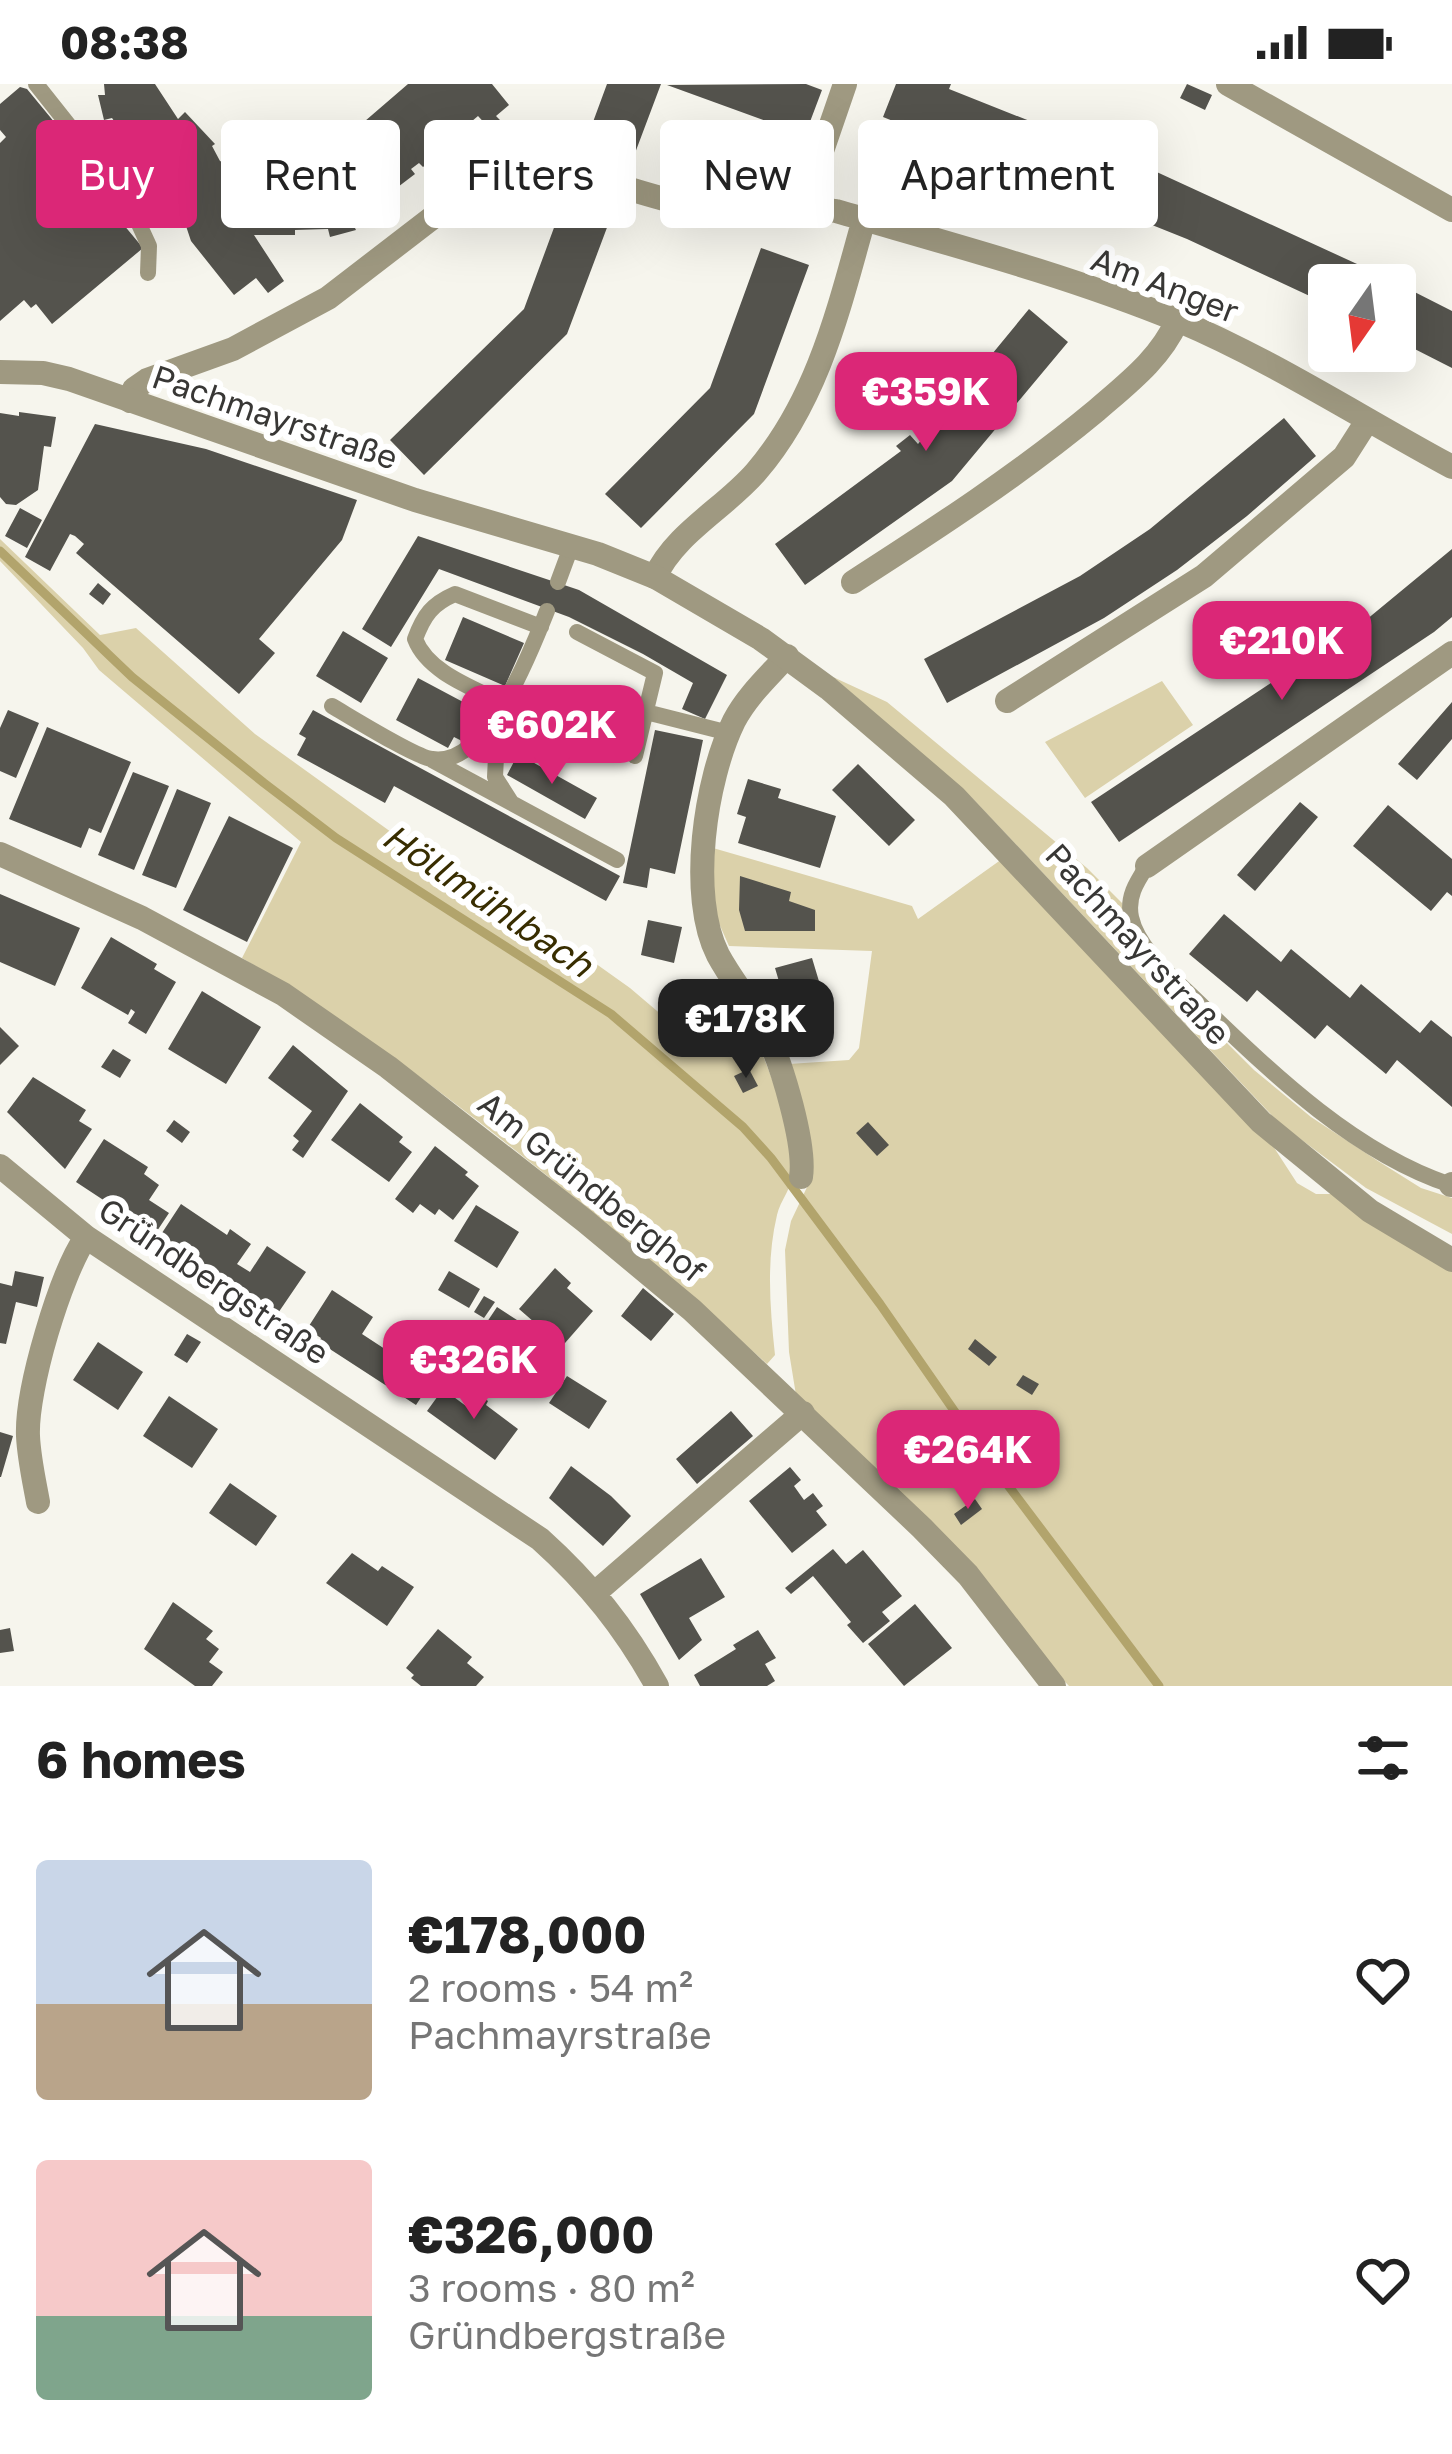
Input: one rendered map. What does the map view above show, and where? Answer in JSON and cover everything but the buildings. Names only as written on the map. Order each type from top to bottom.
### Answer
[{"type":"street","points":[[832,120],[845,84]]},
{"type":"street","points":[[1228,84],[1452,210]]},
{"type":"street","points":[[130,401],[134,389],[147,380],[232,349],[328,298],[424,224]]},
{"type":"street","points":[[655,577],[671,550],[758,470],[805,400],[861,228]]},
{"type":"street","name":"Am Anger","points":[[893,228],[1177,320],[1452,467]]},
{"type":"street","points":[[853,582],[965,510],[1080,423],[1161,351],[1177,320]]},
{"type":"street","name":"Pachmayrstraße","points":[[0,372],[43,373],[470,518],[572,547],[655,577],[787,656],[954,796],[1261,1122],[1370,1211],[1452,1260]]},
{"type":"street","points":[[1007,701],[1204,576],[1344,457],[1367,422]]},
{"type":"street","points":[[1147,866],[1452,653]]},
{"type":"street","points":[[787,656],[743,705],[729,734],[701,873],[702,905],[718,955],[772,1048],[802,1156],[800,1178]]},
{"type":"street","name":"Am Gründberghof","points":[[0,854],[234,965],[311,1012],[405,1080],[627,1256],[803,1413],[968,1575],[1054,1686]]},
{"type":"street","name":"Gründbergstraße","points":[[0,1166],[86,1237],[539,1539],[596,1592],[657,1686]]},
{"type":"street","points":[[38,1502],[28,1433],[30,1406],[66,1273],[86,1237]]},
{"type":"street","points":[[596,1592],[803,1413]]},
{"type":"lane","points":[[36,84],[128,200],[149,246],[148,273]]},
{"type":"lane","points":[[559,582],[572,547]]},
{"type":"lane","points":[[431,759],[451,757],[474,742],[501,710],[544,619],[455,594],[436,602],[415,639],[421,654],[501,710]]},
{"type":"lane","points":[[577,632],[655,673],[635,757]]},
{"type":"lane","points":[[332,706],[617,860]]},
{"type":"lane","points":[[501,710],[495,777],[511,802]]},
{"type":"lane","points":[[646,712],[729,734]]},
{"type":"lane","points":[[1147,866],[1134,885],[1132,921],[1143,944],[1180,984],[1287,1084],[1339,1124],[1401,1162],[1452,1185]]},
{"type":"shaded area","points":[[0,539],[100,635],[136,628],[255,734],[416,850],[564,941],[690,1039],[742,1012],[776,1090],[793,1155],[793,1177],[779,1210],[771,1250],[775,1355],[767,1364],[643,1255],[447,1097],[242,958],[301,842],[99,670],[0,561]]},
{"type":"shaded area","points":[[833,677],[887,702],[1087,868],[1122,903],[1124,928],[1154,970],[1254,1070],[1311,1117],[1378,1161],[1421,1188],[1452,1198],[1452,1234],[1366,1188],[1279,1123],[973,799]]},
{"type":"shaded area","points":[[1162,681],[1193,725],[1085,798],[1045,742]]},
{"type":"shaded area","points":[[713,848],[912,906],[918,919],[1002,859],[1273,1146],[1297,1183],[1316,1194],[1336,1194],[1452,1267],[1452,1686],[1069,1686],[796,1395],[789,1352],[785,1250],[791,1221],[808,1185],[789,1064],[849,1060],[859,1048],[872,951],[729,946],[710,903]]},
{"type":"waterway","name":"Höllmühlbach","points":[[0,551],[132,677],[264,783],[336,838],[611,1014],[743,1127],[880,1304],[980,1448],[1159,1686]]}]
